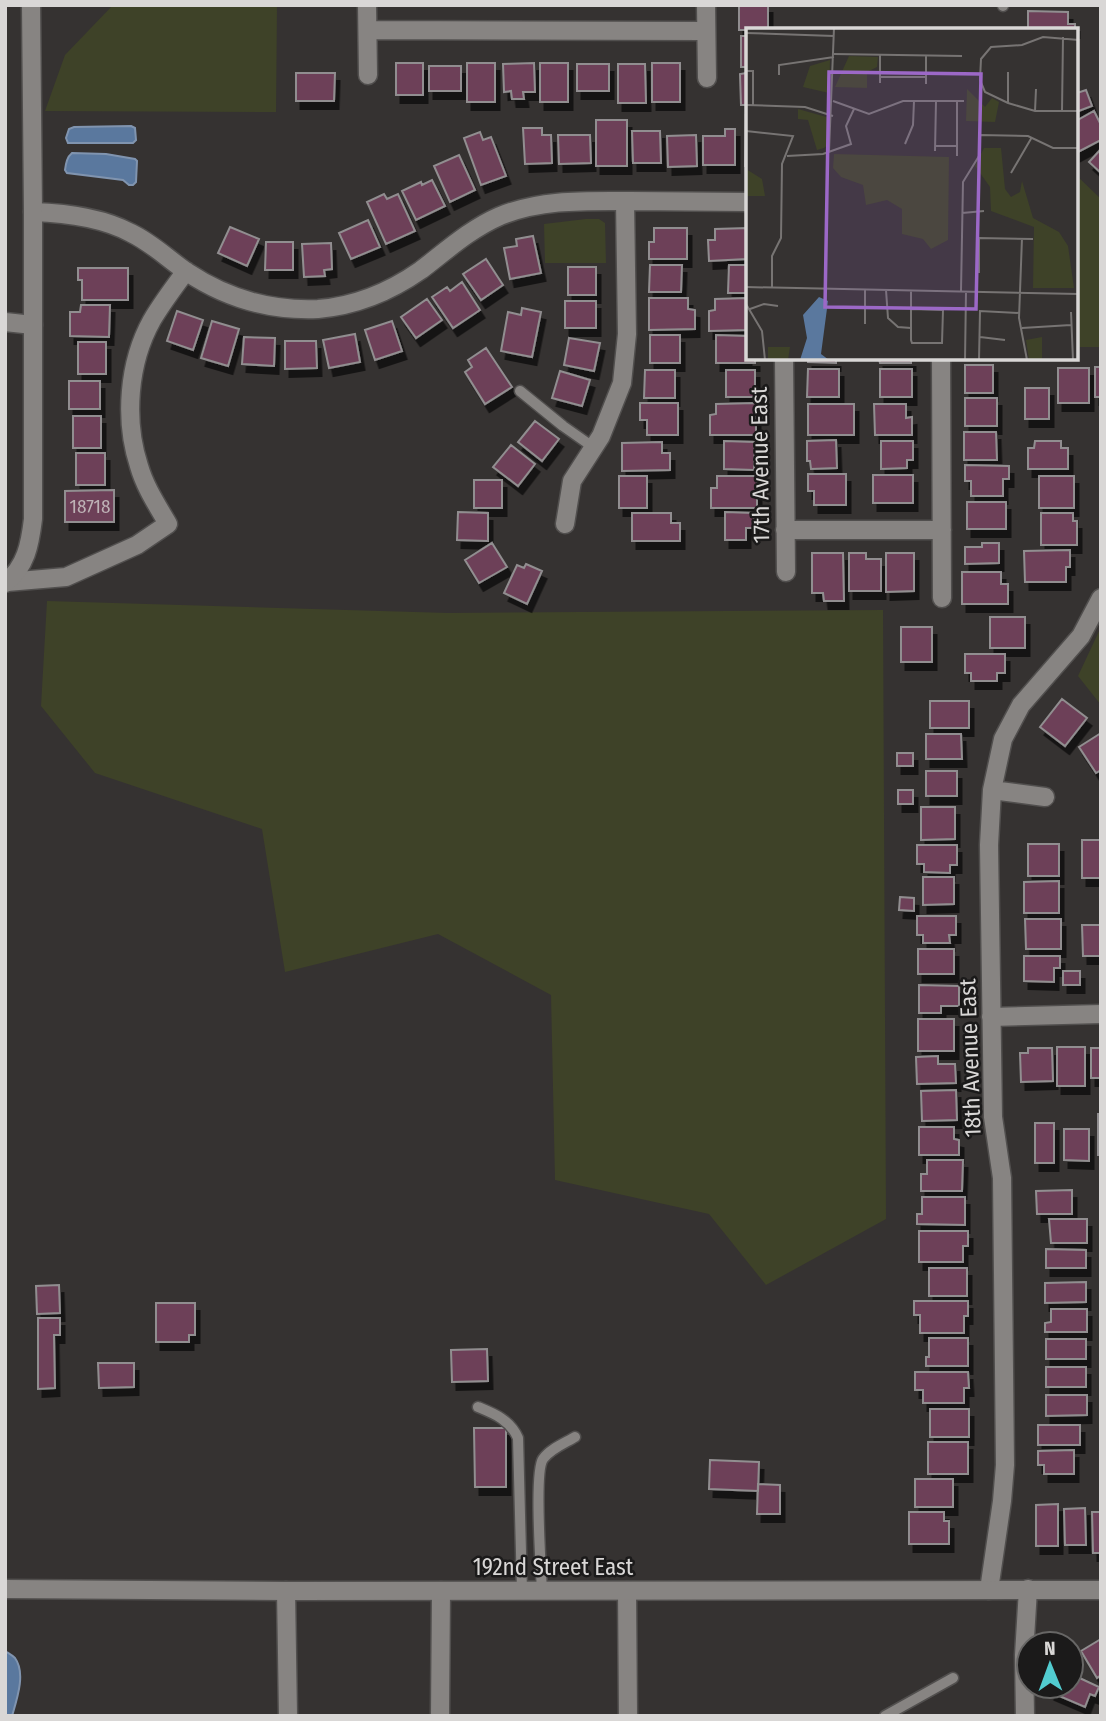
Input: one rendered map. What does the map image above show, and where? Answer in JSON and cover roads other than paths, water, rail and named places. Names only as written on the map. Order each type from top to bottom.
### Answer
[{"type":"street","points":[[6,583],[22,564],[30,541],[33,519],[31,5]]},
{"type":"street","points":[[367,5],[368,75]]},
{"type":"street","points":[[706,5],[706,78]]},
{"type":"street","points":[[368,30],[706,31]]},
{"type":"street","points":[[33,212],[94,219],[115,226],[131,232],[186,271],[226,294],[263,305],[295,309],[334,307],[380,294],[419,271],[483,224],[517,210],[541,204],[600,200],[746,202]]},
{"type":"street","points":[[565,524],[572,481],[601,436],[622,383],[627,334],[625,201]]},
{"type":"street","points":[[6,583],[66,577],[137,545],[168,524],[139,467],[131,438],[130,397],[136,358],[151,321],[186,271]]},
{"type":"street","points":[[5,322],[33,325]]},
{"type":"street","name":"17th Avenue East","points":[[784,360],[786,572]]},
{"type":"street","points":[[941,360],[942,598]]},
{"type":"street","points":[[785,530],[942,530]]},
{"type":"street","name":"18th Avenue East","points":[[989,1590],[1005,1465],[1002,1178],[993,1117],[991,1017],[989,845],[992,790],[1003,739],[1021,705],[1081,636],[1101,598]]},
{"type":"street","points":[[992,790],[1045,797]]},
{"type":"street","points":[[991,1017],[1101,1014]]},
{"type":"street","name":"192nd Street East","points":[[5,1589],[1101,1590]]},
{"type":"street","points":[[1025,1716],[1024,1655],[1028,1589]]},
{"type":"street","points":[[286,1591],[288,1716]]},
{"type":"street","points":[[440,1716],[441,1591]]},
{"type":"street","points":[[627,1591],[628,1716]]},
{"type":"lane","points":[[520,391],[593,447]]},
{"type":"lane","points":[[478,1407],[501,1417],[514,1427],[518,1438],[522,1591]]},
{"type":"lane","points":[[542,1591],[539,1470],[544,1457],[575,1437]]},
{"type":"lane","points":[[886,1716],[953,1678]]},
{"type":"water","points":[[74,127],[135,128],[136,140],[133,143],[68,143],[66,138],[69,129]]},
{"type":"water","points":[[72,153],[106,154],[135,159],[136,182],[129,185],[123,180],[67,173],[66,163]]},
{"type":"water","points":[[5,1651],[15,1658],[20,1671],[20,1686],[12,1716],[5,1716]]}]
